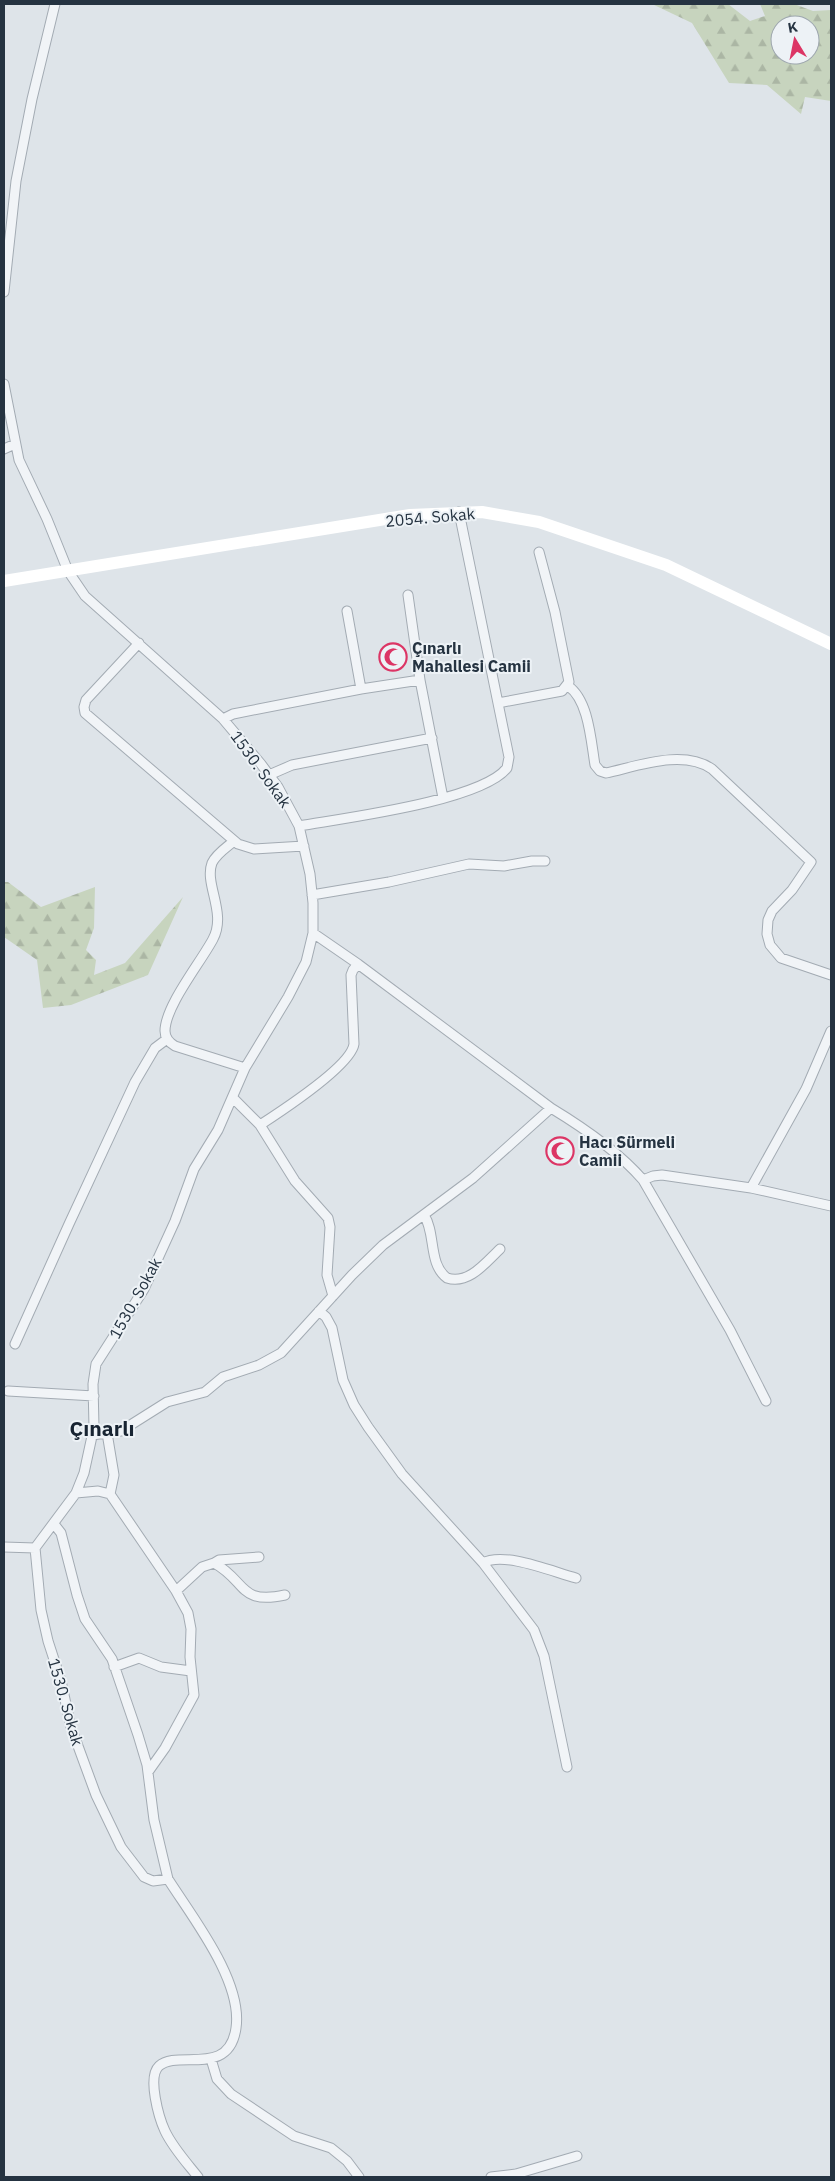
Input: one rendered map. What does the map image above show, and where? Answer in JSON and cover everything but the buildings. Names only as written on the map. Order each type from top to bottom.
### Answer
[{"type":"main road","name":"2054. Sokak","points":[[4,582],[410,516],[482,512],[539,522],[666,565],[831,644]]},
{"type":"street","points":[[4,292],[16,181],[32,99],[55,4]]},
{"type":"street","name":"1530. Sokak","points":[[4,384],[19,460],[47,518],[68,571],[85,596],[223,719],[269,775],[299,826],[312,895],[312,933],[306,962],[245,1068],[218,1130],[194,1169],[175,1221],[144,1288],[96,1364],[93,1384],[92,1435],[84,1473],[76,1493],[35,1548],[41,1610],[48,1641],[61,1680],[71,1728],[96,1795],[121,1847],[144,1877],[153,1881],[168,1879]]},
{"type":"street","points":[[4,449],[15,444]]},
{"type":"street","points":[[299,826],[443,798],[476,789],[507,768],[509,757],[459,512]]},
{"type":"street","points":[[498,703],[558,692],[568,686],[570,679],[539,552]]},
{"type":"street","points":[[408,595],[420,680],[443,798]]},
{"type":"street","points":[[347,611],[361,689]]},
{"type":"street","points":[[139,643],[86,700],[85,713],[243,847],[254,850],[304,846]]},
{"type":"street","points":[[223,719],[233,714],[361,689],[420,680]]},
{"type":"street","points":[[568,686],[577,693],[583,704],[595,765],[600,771],[606,773],[680,758],[700,762],[712,769],[811,862],[795,886],[772,911],[768,920],[767,934],[770,945],[781,958],[799,966],[831,975]]},
{"type":"street","points":[[269,775],[292,765],[432,738]]},
{"type":"street","points":[[234,841],[212,862],[211,872],[218,917],[216,931],[168,1018],[165,1031],[168,1039],[175,1046],[245,1068]]},
{"type":"street","points":[[312,895],[396,880],[469,864],[504,866],[545,861]]},
{"type":"street","points":[[312,933],[358,964],[633,1168],[642,1180],[730,1330],[766,1401]]},
{"type":"street","points":[[260,1125],[304,1095],[353,1051],[352,975],[358,964]]},
{"type":"street","points":[[752,1188],[806,1089],[831,1031]]},
{"type":"street","points":[[16,1344],[69,1224],[136,1082],[155,1048],[168,1039]]},
{"type":"street","points":[[233,1098],[260,1125],[295,1181],[328,1218],[330,1228],[327,1275],[333,1296]]},
{"type":"street","points":[[92,1435],[121,1431],[167,1402],[205,1392],[223,1377],[259,1365],[281,1353],[383,1245],[473,1178],[551,1108]]},
{"type":"street","points":[[642,1180],[662,1175],[752,1188],[831,1206]]},
{"type":"street","points":[[424,1215],[431,1229],[437,1266],[447,1278],[457,1280],[464,1278],[476,1271],[500,1248]]},
{"type":"street","points":[[319,1311],[326,1317],[332,1328],[343,1380],[354,1405],[368,1427],[402,1474],[483,1563],[534,1630],[544,1656],[567,1768]]},
{"type":"street","points":[[8,1391],[94,1396]]},
{"type":"street","points":[[107,1433],[114,1474],[110,1494]]},
{"type":"street","points":[[76,1493],[98,1491],[110,1494],[176,1591],[188,1613],[194,1695],[165,1748],[148,1772]]},
{"type":"street","points":[[54,1524],[61,1533],[77,1595],[86,1619],[106,1648],[138,1735],[148,1772],[154,1820],[168,1879],[222,1964],[236,2008],[236,2028],[233,2040],[227,2049],[211,2059],[167,2062],[160,2065],[154,2078],[158,2108],[164,2130],[198,2177]]},
{"type":"street","points":[[4,1547],[35,1548]]},
{"type":"street","points":[[176,1591],[202,1567],[219,1560],[259,1557]]},
{"type":"street","points":[[483,1563],[490,1559],[523,1563],[576,1578]]},
{"type":"street","points":[[214,1563],[229,1573],[246,1591],[258,1598],[285,1595]]},
{"type":"street","points":[[114,1667],[139,1658],[161,1667],[191,1671]]},
{"type":"street","points":[[211,2059],[217,2079],[231,2094],[294,2136],[332,2148],[347,2161],[359,2177]]},
{"type":"street","points":[[491,2177],[516,2174],[577,2156]]},
{"type":"green space","points":[[652,4],[728,4],[750,21],[765,16],[760,4],[794,4],[813,11],[831,10],[831,101],[805,97],[801,114],[767,85],[729,83],[692,23]]},
{"type":"green space","points":[[4,882],[8,882],[41,907],[95,887],[94,928],[86,950],[96,960],[94,975],[125,963],[183,897],[148,975],[71,1005],[43,1008],[37,960],[4,937]]},
{"type":"place","name":"Çınarlı Mahallesi Camii","points":[[393,657]]},
{"type":"place","name":"Hacı Sürmeli Camii","points":[[560,1151]]},
{"type":"district","name":"Çınarlı","points":[[102,1429]]}]
